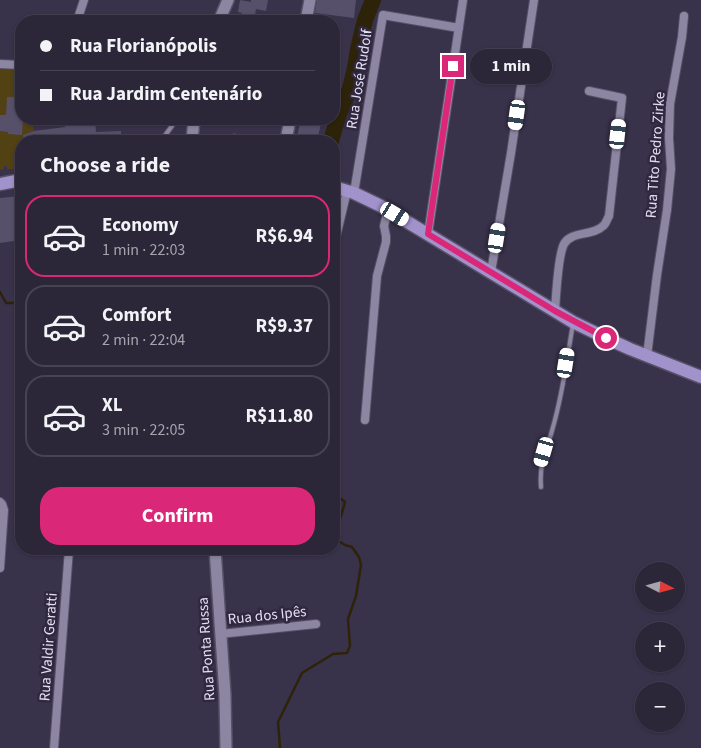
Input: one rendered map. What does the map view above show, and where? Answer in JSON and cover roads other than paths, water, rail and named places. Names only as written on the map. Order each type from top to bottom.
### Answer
[{"type":"main road","points":[[0,184],[15,181]]},
{"type":"main road","points":[[340,189],[388,210],[573,322],[648,356],[701,376]]},
{"type":"street","points":[[79,15],[84,0]]},
{"type":"street","points":[[222,15],[228,0]]},
{"type":"street","points":[[307,15],[310,0]]},
{"type":"street","points":[[428,234],[463,0]]},
{"type":"street","points":[[492,272],[534,0]]},
{"type":"street","name":"Rua José Rudolf","points":[[350,192],[383,15],[459,28]]},
{"type":"street","name":"Rua Tito Pedro Zirke","points":[[648,356],[669,194],[671,169],[670,104],[680,51],[684,16]]},
{"type":"street","points":[[0,64],[15,65]]},
{"type":"street","points":[[555,311],[560,257],[564,243],[568,239],[604,226],[609,216],[622,98],[589,91]]},
{"type":"street","points":[[340,225],[350,192]]},
{"type":"street","points":[[365,420],[377,276],[386,242],[384,226],[388,210]]},
{"type":"street","points":[[0,502],[4,510],[0,568]]},
{"type":"street","name":"Rua Valdir Geratti","points":[[54,748],[68,555]]},
{"type":"street","name":"Rua Ponta Russa","points":[[215,555],[225,695],[226,748]]},
{"type":"street","name":"Rua dos Ipês","points":[[220,634],[316,624]]},
{"type":"lane","points":[[166,135],[173,125]]},
{"type":"lane","points":[[541,487],[541,464],[554,427],[573,322]]},
{"type":"waterway","points":[[340,112],[350,89],[365,20],[373,0]]},
{"type":"waterway","points":[[333,135],[336,125]]},
{"type":"waterway","points":[[0,292],[6,303],[15,303]]},
{"type":"waterway","points":[[340,498],[345,502],[340,518]]},
{"type":"waterway","points":[[280,748],[278,722],[302,673],[333,654],[347,653],[350,646],[348,619],[356,596],[361,565],[359,557],[352,547],[340,542]]}]
